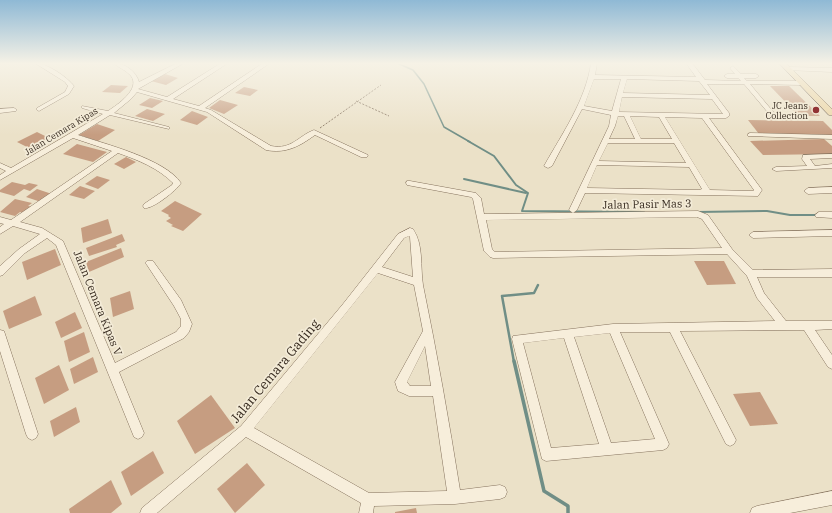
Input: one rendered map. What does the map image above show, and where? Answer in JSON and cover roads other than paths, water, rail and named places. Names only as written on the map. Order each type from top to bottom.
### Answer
[{"type":"main road","points":[[806,87],[832,112]]},
{"type":"street","points":[[39,109],[67,93],[70,87]]},
{"type":"street","points":[[168,99],[187,87]]},
{"type":"street","points":[[201,108],[232,87]]},
{"type":"street","points":[[548,166],[580,106],[588,87]]},
{"type":"street","points":[[573,210],[584,190],[616,114],[621,87]]},
{"type":"street","points":[[580,106],[616,114],[705,117],[720,117],[727,115],[706,87]]},
{"type":"street","points":[[750,87],[772,114]]},
{"type":"street","points":[[136,88],[201,108],[218,115],[240,130],[275,150],[290,148],[314,132],[364,155]]},
{"type":"street","name":"Jalan Cemara Kipas","points":[[0,178],[111,112],[136,88]]},
{"type":"street","points":[[619,95],[714,98]]},
{"type":"street","points":[[84,107],[111,112],[167,128]]},
{"type":"street","points":[[0,111],[14,110]]},
{"type":"street","points":[[626,114],[639,141]]},
{"type":"street","points":[[661,115],[706,188],[703,192]]},
{"type":"street","points":[[584,190],[750,194],[758,192],[705,117]]},
{"type":"street","points":[[72,135],[118,150],[152,164],[177,183],[173,188],[147,206]]},
{"type":"street","points":[[750,136],[832,137]]},
{"type":"street","points":[[605,141],[676,141]]},
{"type":"street","points":[[0,231],[118,150]]},
{"type":"street","points":[[814,168],[806,160],[806,157],[832,156]]},
{"type":"street","points":[[595,163],[692,165]]},
{"type":"street","points":[[0,165],[11,171]]},
{"type":"street","points":[[776,169],[832,166]]},
{"type":"street","points":[[410,183],[473,195],[479,201],[488,251],[495,255],[729,251]]},
{"type":"street","points":[[808,191],[832,190]]},
{"type":"street","name":"Jalan Pasir Mas 3","points":[[482,217],[698,214],[705,217],[729,251],[751,274],[760,294],[784,326]]},
{"type":"street","points":[[819,215],[832,215]]},
{"type":"street","name":"Jalan Cemara Kipas V","points":[[0,220],[47,234],[55,238],[63,248],[138,433]]},
{"type":"street","name":"Jalan Cemara Gading","points":[[147,513],[245,430],[346,307],[401,236],[410,230],[414,234],[418,283]]},
{"type":"street","points":[[753,235],[832,233]]},
{"type":"street","points":[[0,272],[22,251],[47,234]]},
{"type":"street","points":[[112,370],[180,335],[187,326],[187,321],[179,307],[150,263]]},
{"type":"street","points":[[375,268],[418,283],[428,331],[455,497]]},
{"type":"street","points":[[751,274],[832,273]]},
{"type":"street","points":[[613,328],[664,444],[546,455],[517,339],[613,328],[832,325]]},
{"type":"street","points":[[807,326],[832,364]]},
{"type":"street","points":[[673,328],[730,440]]},
{"type":"street","points":[[428,331],[401,382],[402,387],[410,391],[438,391]]},
{"type":"street","points":[[567,333],[607,450]]},
{"type":"street","points":[[0,334],[32,434]]},
{"type":"street","points":[[245,430],[367,507],[500,492]]},
{"type":"street","points":[[757,513],[832,498]]},
{"type":"waterway","points":[[425,87],[444,127],[470,142]]},
{"type":"waterway","points":[[468,141],[494,156],[516,185],[528,193],[522,211],[644,212]]},
{"type":"waterway","points":[[464,179],[526,193]]},
{"type":"waterway","points":[[697,212],[767,211],[790,215],[818,215]]},
{"type":"waterway","points":[[514,362],[502,296],[534,293],[538,285]]},
{"type":"waterway","points":[[514,361],[544,491],[568,506],[568,513]]},
{"type":"place","name":"JC Jeans Collection","points":[[816,110]]}]
